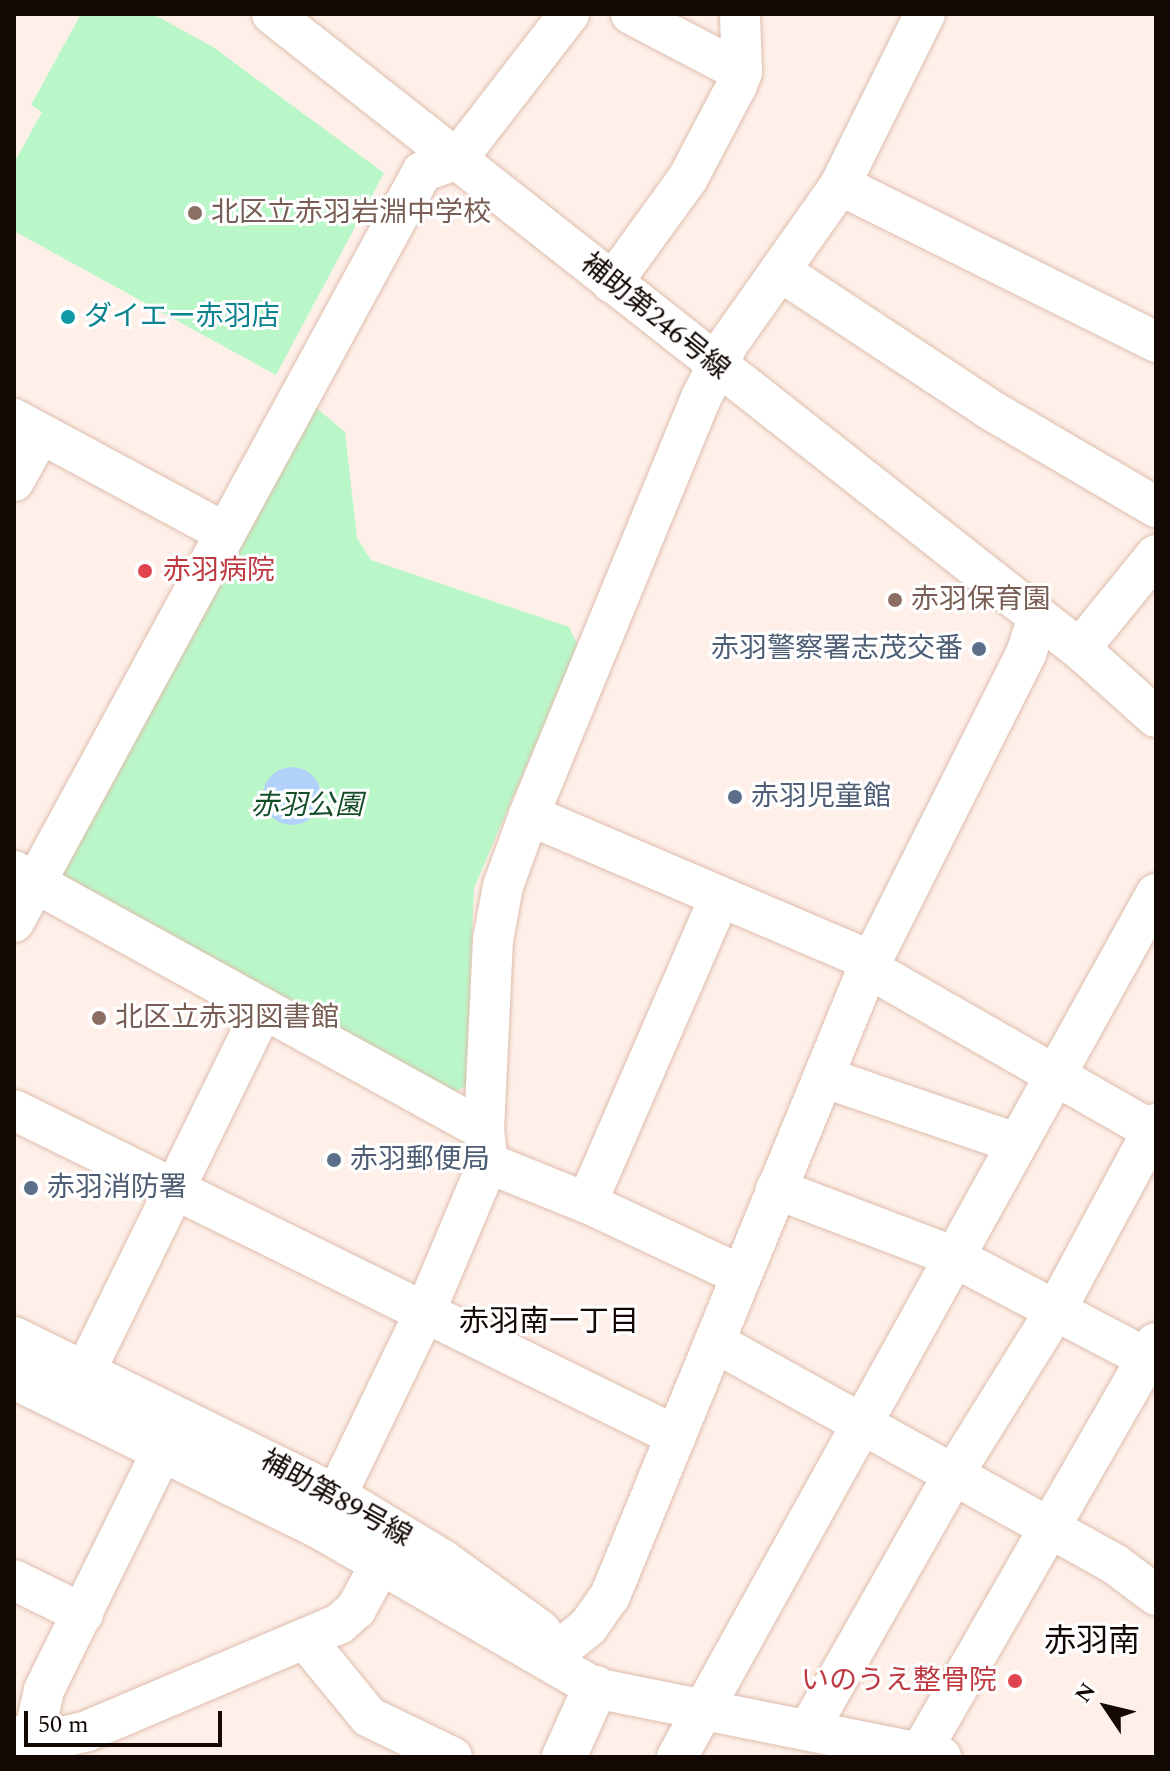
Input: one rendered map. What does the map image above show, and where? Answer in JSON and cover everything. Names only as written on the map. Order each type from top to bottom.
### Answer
[{"type":"main road","points":[[564,1757],[595,1688]]},
{"type":"street","name":"補助第246号線","points":[[272,14],[1037,621],[1083,652],[1156,717]]},
{"type":"street","points":[[14,922],[25,876],[224,532],[422,172],[457,159],[569,14]]},
{"type":"street","points":[[631,14],[742,72]]},
{"type":"street","points":[[612,283],[688,178],[742,72],[740,14]]},
{"type":"street","points":[[328,1512],[425,1312],[486,1147],[493,940],[503,886],[529,815],[684,433],[728,344],[840,185],[925,14]]},
{"type":"street","points":[[840,185],[1156,342]]},
{"type":"street","points":[[780,271],[989,409],[1156,507]]},
{"type":"street","points":[[14,481],[27,426],[224,532]]},
{"type":"street","points":[[1083,652],[1091,635],[1156,555]]},
{"type":"street","points":[[563,1647],[588,1627],[610,1596],[868,968],[1026,654],[1037,621]]},
{"type":"street","points":[[529,815],[719,899],[857,955],[868,968],[1155,1129],[1057,1308],[953,1475],[809,1729]]},
{"type":"street","points":[[25,876],[263,1008],[486,1147],[587,1203],[741,1275]]},
{"type":"street","points":[[677,1757],[858,1422],[1156,894]]},
{"type":"street","points":[[587,1203],[719,899]]},
{"type":"street","points":[[85,1372],[177,1190],[263,1008]]},
{"type":"street","points":[[823,1077],[1016,1143]]},
{"type":"street","points":[[14,1110],[676,1436]]},
{"type":"street","points":[[776,1189],[952,1256],[1153,1355],[1049,1532],[931,1755]]},
{"type":"street","name":"補助第89号線","points":[[14,1337],[85,1372],[639,1692]]},
{"type":"street","points":[[716,1343],[1049,1532],[1116,1565],[1156,1595]]},
{"type":"street","name":"補助第89号線","points":[[14,1379],[162,1451],[328,1512]]},
{"type":"street","points":[[162,1451],[23,1738],[94,1744],[306,1640],[356,1609],[390,1547]]},
{"type":"street","name":"補助第89号線","points":[[390,1547],[595,1688],[639,1692],[931,1755]]},
{"type":"street","points":[[14,1580],[83,1614]]},
{"type":"street","points":[[306,1640],[369,1717],[452,1757]]},
{"type":"green space","name":"北区立赤羽岩淵中学校","points":[[81,14],[153,14],[213,47],[384,173],[276,375],[14,231],[14,163],[42,112],[31,105]]},
{"type":"green space","name":"赤羽公園","points":[[313,405],[345,432],[357,538],[371,560],[569,627],[578,645],[474,888],[466,1086],[448,1096],[62,881],[62,869]]},
{"type":"water","points":[[292,767],[303,769],[312,776],[319,785],[319,807],[312,816],[303,823],[292,825],[281,823],[272,816],[265,807],[263,796],[265,785],[272,776],[281,769]]},
{"type":"place","name":"北区立赤羽岩淵中学校","points":[[195,213]]},
{"type":"place","name":"ダイエー赤羽店","points":[[68,317]]},
{"type":"place","name":"赤羽病院","points":[[145,571]]},
{"type":"place","name":"赤羽保育園","points":[[895,600]]},
{"type":"place","name":"赤羽警察署志茂交番","points":[[979,649]]},
{"type":"place","name":"赤羽児童館","points":[[735,797]]},
{"type":"place","name":"北区立赤羽図書館","points":[[99,1018]]},
{"type":"place","name":"赤羽郵便局","points":[[334,1160]]},
{"type":"place","name":"赤羽消防署","points":[[31,1188]]},
{"type":"place","name":"いのうえ整骨院","points":[[1015,1681]]},
{"type":"district","name":"赤羽南一丁目","points":[[549,1322]]},
{"type":"district","name":"赤羽南","points":[[1092,1642]]}]
